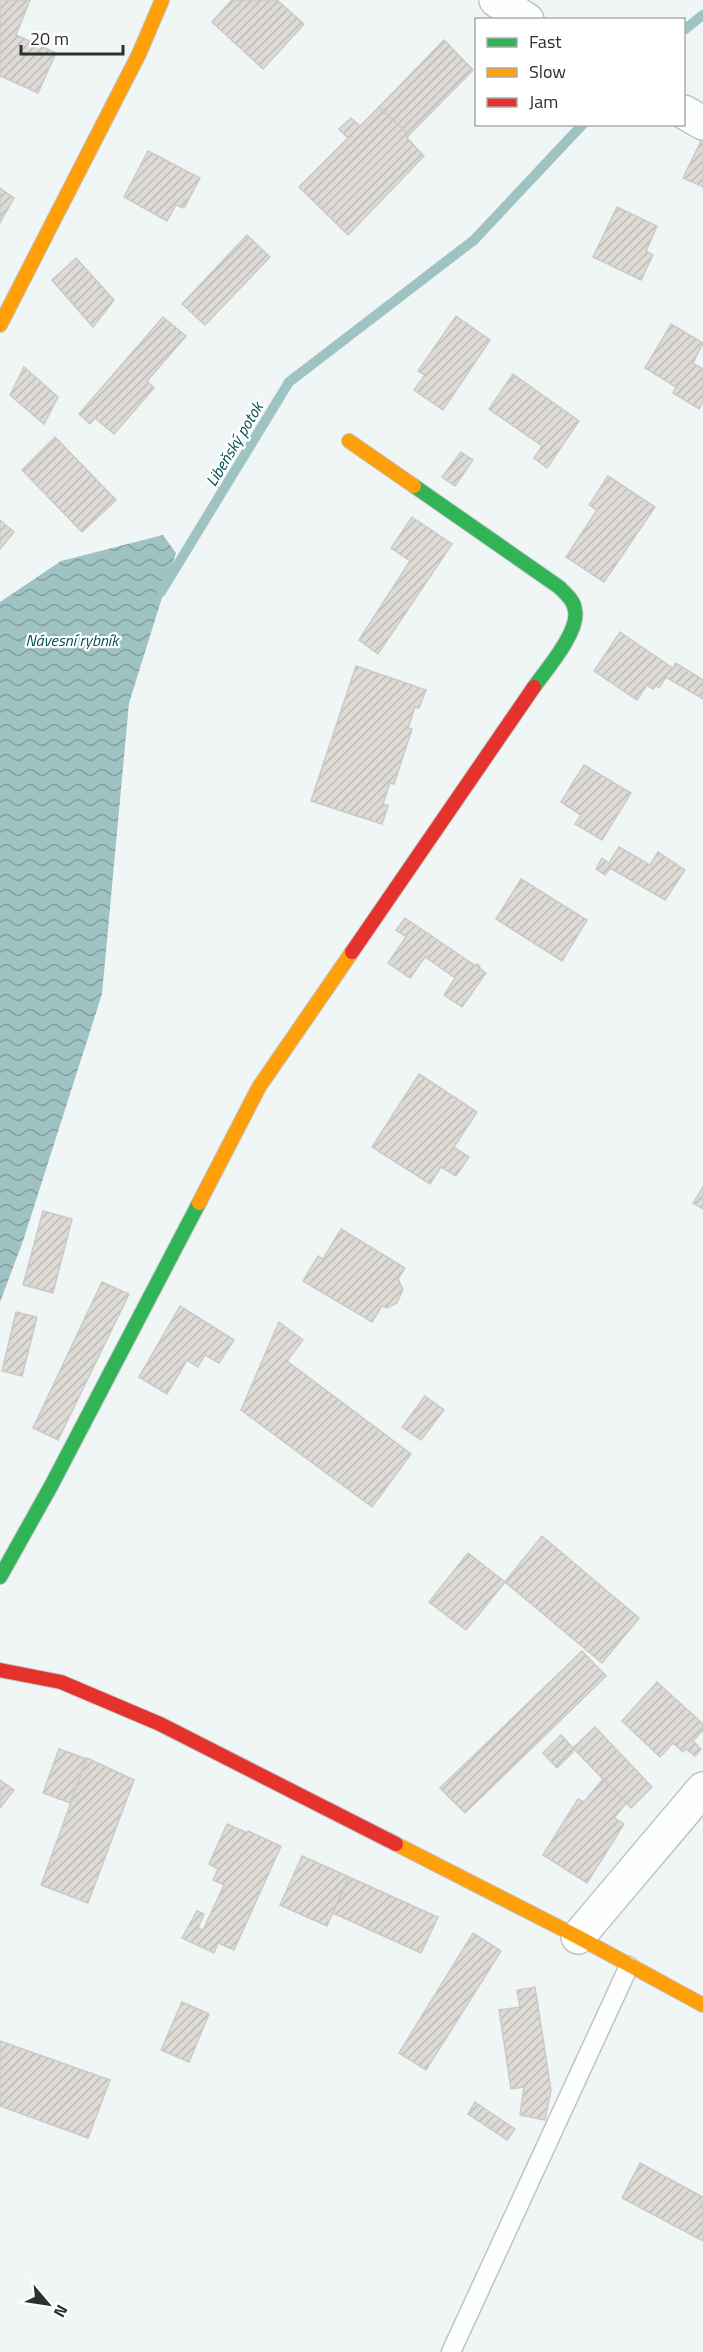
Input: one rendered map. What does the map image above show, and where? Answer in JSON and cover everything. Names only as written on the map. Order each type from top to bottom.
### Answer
[{"type":"street","points":[[0,324],[140,54],[162,0]]},
{"type":"street","points":[[496,0],[523,18]]},
{"type":"street","points":[[685,113],[703,123]]},
{"type":"street","points":[[0,1577],[56,1475],[259,1087],[560,648],[576,621],[574,602],[559,587],[349,441]]},
{"type":"street","points":[[0,1670],[61,1682],[160,1724],[578,1937],[703,2005]]},
{"type":"street","points":[[578,1937],[703,1789]]},
{"type":"lane","points":[[451,2352],[629,1966]]},
{"type":"water","name":"Návesní rybník","points":[[163,535],[176,553],[129,703],[102,994],[23,1241],[0,1302],[0,602],[61,561]]},
{"type":"building","points":[[0,0],[30,0],[16,35],[56,53],[38,93],[0,76]]},
{"type":"building","points":[[232,0],[277,0],[304,24],[263,69],[212,22]]},
{"type":"building","points":[[444,40],[473,70],[409,135],[379,107]]},
{"type":"building","points":[[379,107],[409,135],[407,138],[424,156],[348,235],[299,187],[348,138],[339,129],[351,118],[360,126]]},
{"type":"building","points":[[701,141],[703,142],[703,187],[683,178]]},
{"type":"building","points":[[148,151],[200,178],[184,208],[176,205],[167,221],[124,197]]},
{"type":"building","points":[[0,188],[14,198],[0,223]]},
{"type":"building","points":[[617,207],[657,226],[646,251],[653,255],[641,280],[593,257]]},
{"type":"building","points":[[247,235],[270,257],[205,325],[182,304]]},
{"type":"building","points":[[76,258],[114,300],[93,327],[52,280]]},
{"type":"building","points":[[456,316],[490,340],[443,410],[414,390],[425,375],[418,371]]},
{"type":"building","points":[[163,317],[186,336],[147,381],[154,388],[114,434],[95,418],[90,424],[79,414]]},
{"type":"building","points":[[671,324],[703,343],[693,363],[703,369],[703,402],[699,409],[673,393],[676,387],[645,368]]},
{"type":"building","points":[[24,367],[58,397],[44,424],[10,395]]},
{"type":"building","points":[[513,374],[579,421],[547,468],[534,458],[542,446],[489,409]]},
{"type":"building","points":[[55,437],[116,500],[82,532],[22,470]]},
{"type":"building","points":[[461,452],[473,460],[455,486],[442,477]]},
{"type":"building","points":[[608,476],[655,507],[604,582],[566,557],[597,510],[589,505]]},
{"type":"building","points":[[412,517],[452,544],[378,654],[359,640],[410,561],[391,548]]},
{"type":"building","points":[[0,520],[14,532],[0,549]]},
{"type":"building","points":[[620,632],[673,668],[676,663],[703,680],[703,699],[666,677],[659,688],[656,686],[653,689],[647,685],[637,700],[594,671]]},
{"type":"building","points":[[356,666],[426,690],[419,708],[415,707],[408,728],[412,729],[394,784],[390,783],[383,804],[388,806],[382,824],[311,801]]},
{"type":"building","points":[[584,765],[631,793],[602,840],[575,824],[581,815],[561,802]]},
{"type":"building","points":[[619,847],[650,865],[658,852],[685,870],[665,900],[610,868],[605,875],[596,869],[602,858],[609,863]]},
{"type":"building","points":[[521,879],[587,920],[562,961],[496,919]]},
{"type":"building","points":[[405,918],[476,966],[477,964],[480,966],[478,967],[486,973],[462,1007],[444,995],[455,978],[425,957],[410,978],[388,963],[406,937],[396,930]]},
{"type":"building","points":[[419,1074],[477,1112],[454,1147],[469,1157],[456,1176],[441,1167],[430,1184],[372,1147]]},
{"type":"building","points":[[703,1187],[703,1209],[693,1203]]},
{"type":"building","points":[[43,1211],[72,1219],[53,1293],[23,1285]]},
{"type":"building","points":[[341,1229],[405,1268],[398,1279],[403,1289],[397,1303],[387,1308],[382,1306],[372,1322],[303,1281],[318,1256],[323,1259]]},
{"type":"building","points":[[102,1282],[129,1294],[58,1440],[33,1428]]},
{"type":"building","points":[[180,1306],[234,1340],[219,1363],[205,1355],[198,1367],[187,1360],[167,1394],[139,1377]]},
{"type":"building","points":[[16,1312],[37,1317],[22,1376],[2,1371]]},
{"type":"building","points":[[279,1322],[303,1340],[287,1361],[411,1454],[372,1507],[241,1410]]},
{"type":"building","points":[[425,1396],[444,1410],[421,1440],[402,1427]]},
{"type":"building","points":[[542,1536],[639,1618],[602,1663],[505,1582]]},
{"type":"building","points":[[468,1553],[505,1582],[466,1630],[429,1602]]},
{"type":"building","points":[[582,1651],[606,1676],[465,1813],[440,1788]]},
{"type":"building","points":[[657,1682],[703,1724],[703,1730],[693,1741],[701,1749],[695,1756],[686,1749],[683,1752],[673,1743],[660,1757],[622,1721]]},
{"type":"building","points":[[595,1727],[652,1787],[631,1808],[573,1748]]},
{"type":"building","points":[[561,1735],[573,1748],[573,1752],[557,1768],[543,1753]]},
{"type":"building","points":[[59,1749],[87,1759],[71,1803],[43,1793]]},
{"type":"building","points":[[87,1758],[134,1780],[88,1903],[41,1885]]},
{"type":"building","points":[[603,1779],[626,1803],[614,1818],[624,1824],[587,1883],[543,1855],[578,1799],[584,1802]]},
{"type":"building","points":[[0,1780],[14,1790],[0,1808]]},
{"type":"building","points":[[227,1824],[281,1846],[234,1950],[218,1943],[214,1953],[182,1938],[197,1911],[204,1914],[198,1928],[203,1930],[224,1885],[213,1880],[218,1869],[209,1864]]},
{"type":"building","points":[[302,1856],[349,1877],[327,1926],[280,1905]]},
{"type":"building","points":[[349,1877],[438,1917],[421,1953],[333,1913]]},
{"type":"building","points":[[473,1933],[501,1951],[426,2070],[399,2053]]},
{"type":"building","points":[[535,1987],[551,2090],[545,2120],[520,2115],[524,2087],[511,2089],[499,2010],[520,2007],[517,1990]]},
{"type":"building","points":[[182,2002],[209,2014],[189,2062],[161,2050]]},
{"type":"building","points":[[0,2041],[110,2080],[88,2138],[0,2106]]},
{"type":"building","points":[[475,2102],[515,2129],[507,2140],[468,2114]]},
{"type":"building","points":[[640,2163],[703,2197],[703,2241],[622,2198]]},
{"type":"waterway","name":"Libeňský potok","points":[[685,29],[703,15]]},
{"type":"waterway","name":"Libeňský potok","points":[[161,592],[289,382],[474,240],[581,126]]},
{"type":"traffic: fast","points":[[414,486],[559,587],[571,600],[575,610],[572,628],[561,650],[534,687]]},
{"type":"traffic: fast","points":[[0,1577],[51,1486],[199,1203]]},
{"type":"traffic: slow","points":[[0,325],[139,54],[162,0]]},
{"type":"traffic: slow","points":[[349,441],[414,486]]},
{"type":"traffic: slow","points":[[199,1203],[259,1087],[352,952]]},
{"type":"traffic: slow","points":[[396,1844],[578,1937],[703,2005]]},
{"type":"traffic: jam","points":[[352,952],[534,687]]},
{"type":"traffic: jam","points":[[0,1670],[61,1682],[160,1724],[396,1844]]}]
